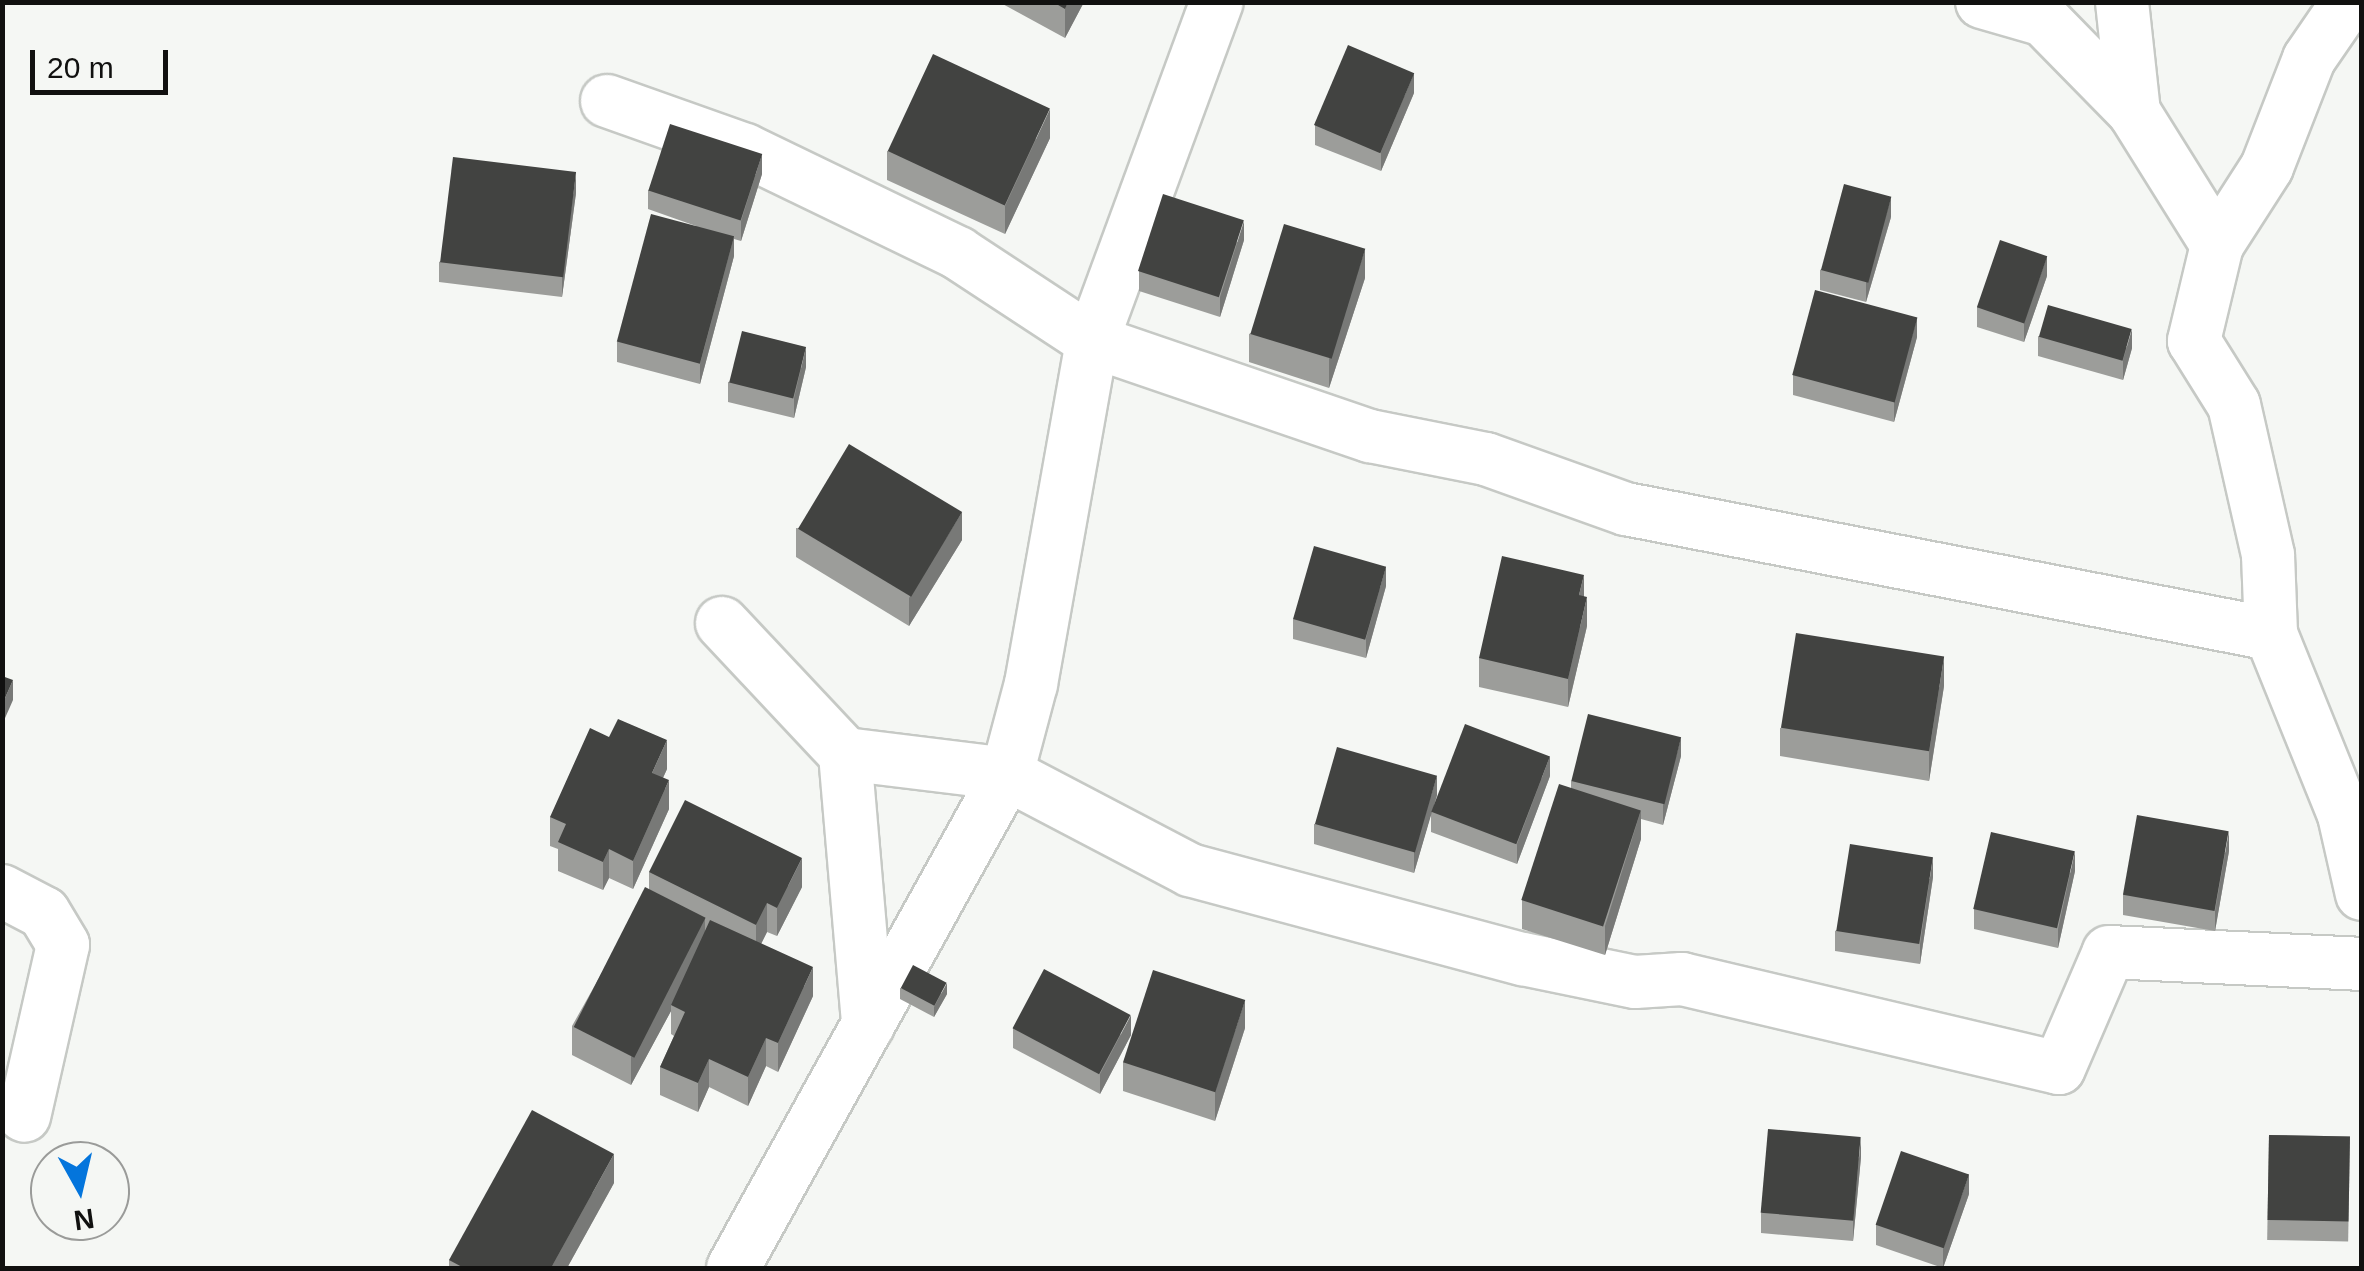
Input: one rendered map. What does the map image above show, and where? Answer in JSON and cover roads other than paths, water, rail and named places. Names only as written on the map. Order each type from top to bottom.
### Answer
[{"type":"street","points":[[733,1268],[1007,774],[1031,684],[1092,342],[1217,2]]},
{"type":"street","points":[[1982,2],[2044,20],[2134,112],[2217,245]]},
{"type":"street","points":[[2122,2],[2134,112]]},
{"type":"street","points":[[2348,2],[2309,59],[2267,167],[2217,245],[2194,340],[2234,405],[2268,555],[2271,634],[2344,815],[2362,894]]},
{"type":"street","points":[[607,101],[745,150],[958,253],[1092,342],[1352,431],[1486,459],[1626,509],[2271,634]]},
{"type":"street","points":[[722,623],[844,754],[868,1027]]},
{"type":"street","points":[[844,754],[1007,774],[1190,870],[1523,958],[1634,982],[1682,979],[2059,1068],[2109,952],[2362,964]]},
{"type":"street","points":[[2,891],[44,913],[63,946],[24,1116]]}]
